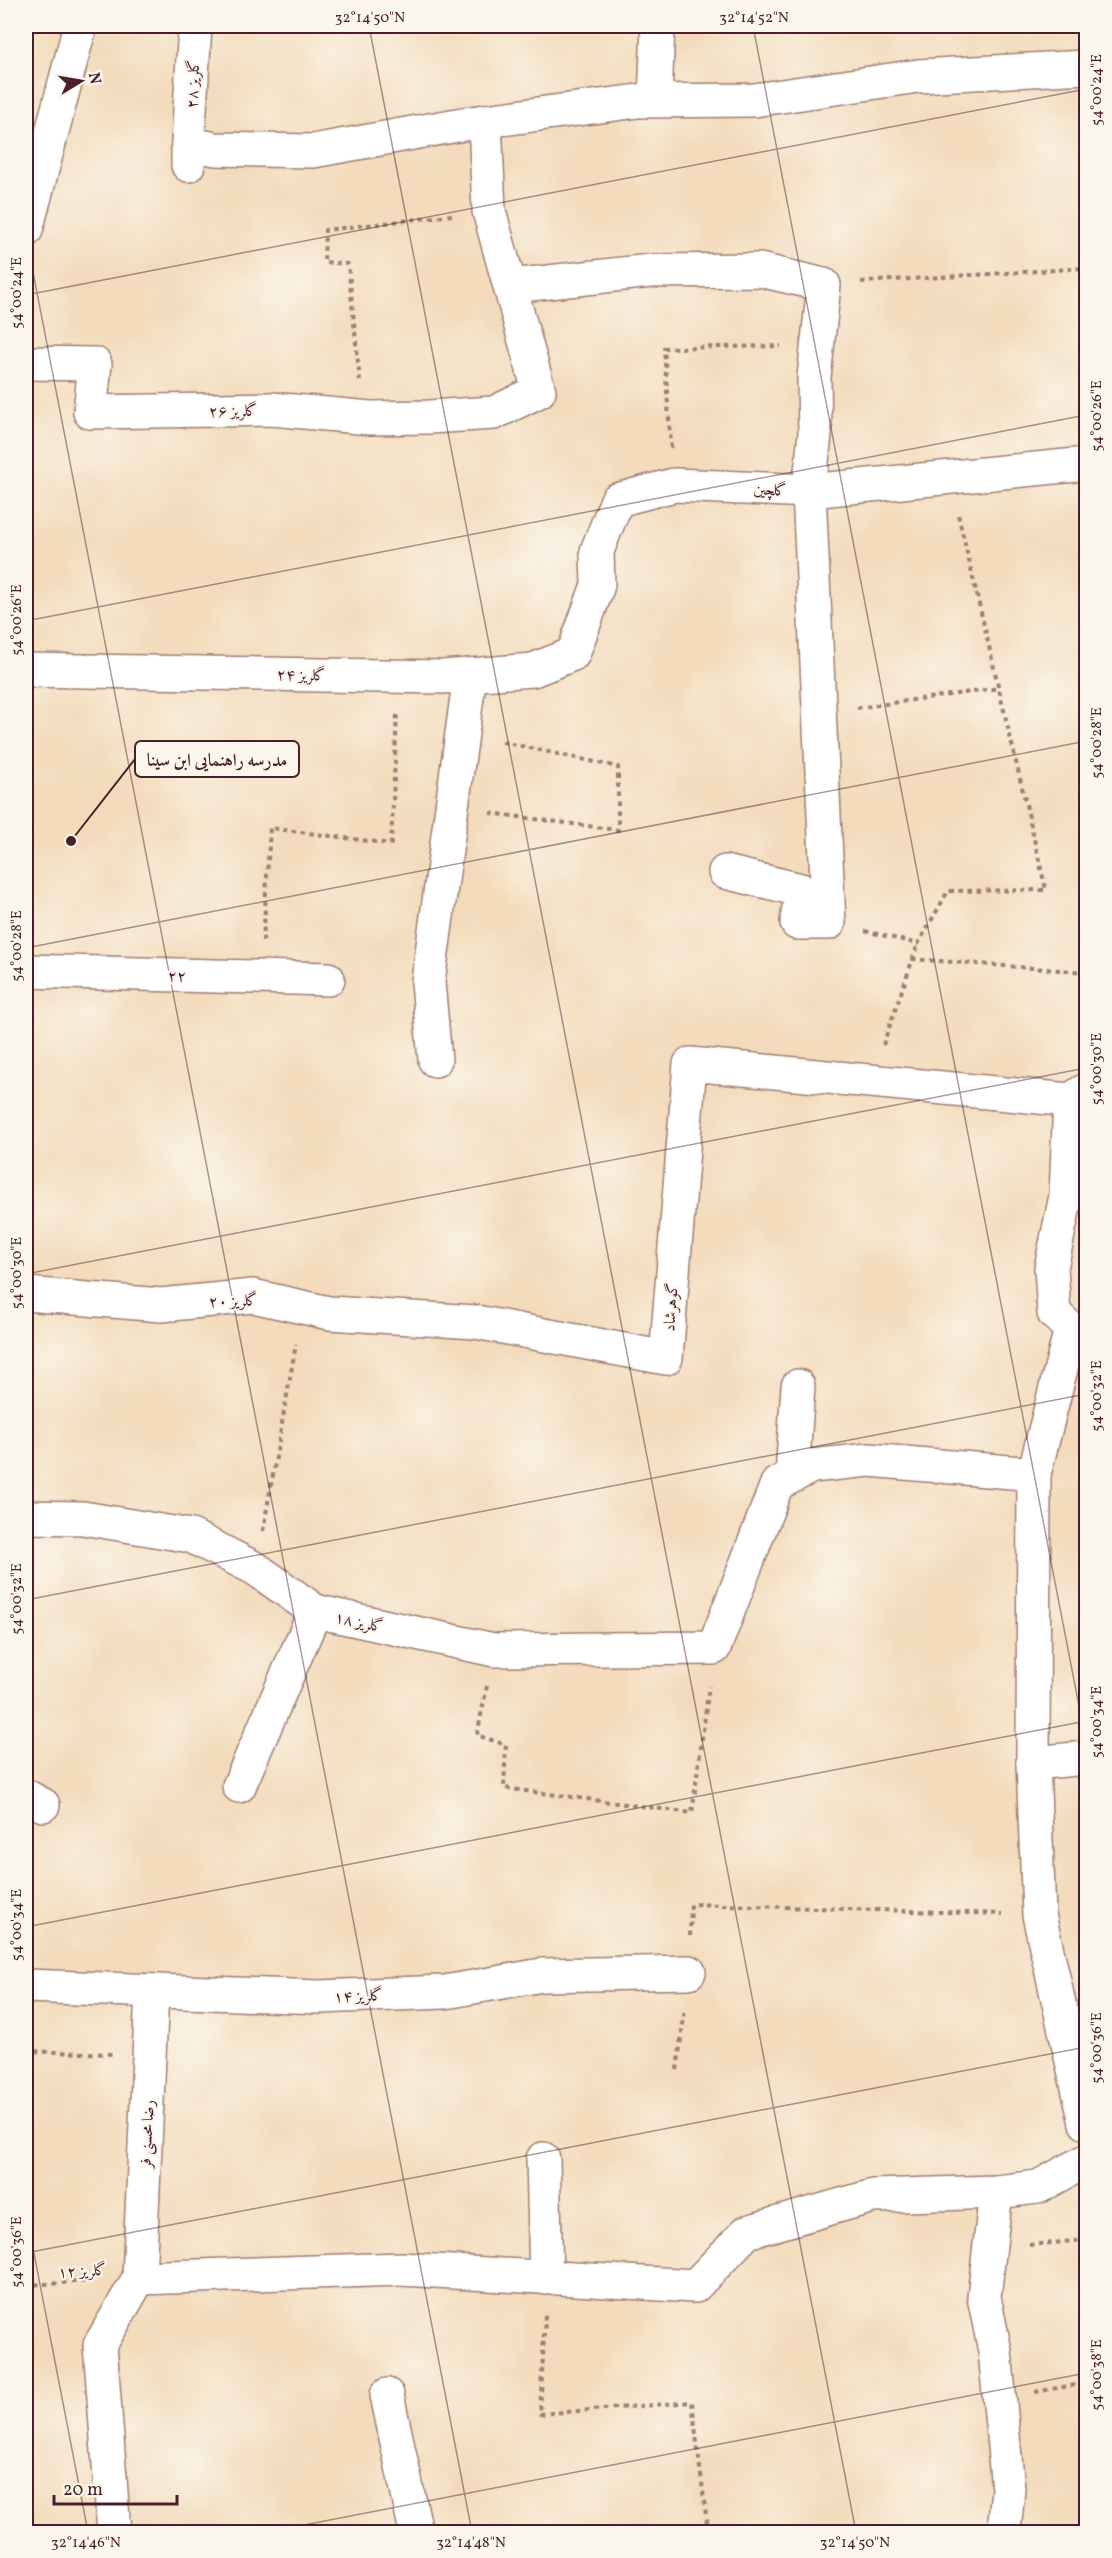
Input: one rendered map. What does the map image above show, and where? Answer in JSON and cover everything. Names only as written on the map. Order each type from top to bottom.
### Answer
[{"type":"street","points":[[26,230],[80,26]]},
{"type":"street","name":"گلریز ۲۸","points":[[195,26],[188,154],[215,149],[314,151],[485,121]]},
{"type":"street","points":[[655,100],[658,26]]},
{"type":"street","points":[[725,872],[801,890],[797,923],[829,923],[809,491],[815,434],[814,377],[824,285],[760,270],[651,271],[511,286],[489,211],[485,121],[655,100],[754,100],[918,76],[1086,67]]},
{"type":"street","name":"گلریز ۲۶","points":[[26,363],[95,364],[90,412],[272,409],[363,417],[494,413],[539,392],[511,286]]},
{"type":"street","name":"گلچین","points":[[573,654],[598,585],[597,551],[617,500],[674,485],[809,491],[1086,464]]},
{"type":"street","name":"گلریز ۲۴","points":[[26,670],[443,677],[533,670],[573,654]]},
{"type":"street","points":[[435,1060],[428,982],[470,675]]},
{"type":"street","name":"۲۲","points":[[26,970],[328,979]]},
{"type":"street","name":"گوهرشاد","points":[[476,1322],[666,1358],[690,1064],[870,1081]]},
{"type":"street","points":[[870,1081],[1078,1095],[1066,1196],[1051,1268],[1054,1313],[1079,1331],[1034,1474],[1033,1763],[1040,1915],[1086,2123]]},
{"type":"street","name":"گلریز ۲۰","points":[[26,1294],[161,1305],[253,1296],[328,1313],[476,1322]]},
{"type":"street","points":[[792,1476],[798,1386]]},
{"type":"street","points":[[714,1648],[777,1484],[812,1466],[869,1460],[1034,1474]]},
{"type":"street","name":"گلریز ۱۸","points":[[26,1517],[83,1518],[192,1536],[256,1569],[315,1611],[494,1650],[714,1648]]},
{"type":"street","points":[[239,1786],[315,1611]]},
{"type":"street","points":[[1033,1763],[1086,1758]]},
{"type":"street","name":"گلریز ۱۴","points":[[26,1986],[319,1997],[445,1992],[542,1975],[689,1972]]},
{"type":"street","name":"رضا محسنی فر","points":[[139,2278],[152,1991]]},
{"type":"street","points":[[543,2159],[546,2278]]},
{"type":"street","points":[[114,2532],[100,2345],[139,2278],[401,2269],[695,2286],[747,2232],[873,2196],[996,2192],[1038,2187],[1086,2161]]},
{"type":"street","points":[[996,2192],[984,2297],[995,2351],[1008,2489],[1004,2532]]},
{"type":"street","points":[[387,2395],[416,2532]]},
{"type":"path","points":[[363,417],[348,264],[324,262],[325,230],[489,211]]},
{"type":"path","points":[[824,285],[1086,268]]},
{"type":"path","points":[[674,485],[664,348],[818,346]]},
{"type":"path","points":[[870,1081],[918,944],[948,891],[1046,890],[949,477]]},
{"type":"path","points":[[260,977],[270,828],[391,844],[399,675]]},
{"type":"path","points":[[821,714],[999,688]]},
{"type":"path","points":[[452,808],[618,830],[618,767],[463,733]]},
{"type":"path","points":[[829,923],[918,944]]},
{"type":"path","points":[[912,959],[1086,972]]},
{"type":"path","points":[[26,1051],[26,1059]]},
{"type":"path","points":[[256,1569],[303,1308]]},
{"type":"path","points":[[494,1650],[477,1735],[507,1745],[504,1788],[692,1814],[714,1648]]},
{"type":"path","points":[[677,2070],[689,1972],[691,1904],[1040,1915]]},
{"type":"path","points":[[26,2051],[149,2055]]},
{"type":"path","points":[[989,2248],[1086,2240]]},
{"type":"path","name":"گلریز ۱۲","points":[[26,2285],[139,2278]]},
{"type":"path","points":[[546,2278],[540,2414],[692,2402],[708,2532]]},
{"type":"path","points":[[999,2399],[1086,2383]]},
{"type":"place","name":"مدرسه راهنمایی ابن سینا","points":[[71,841]]}]
